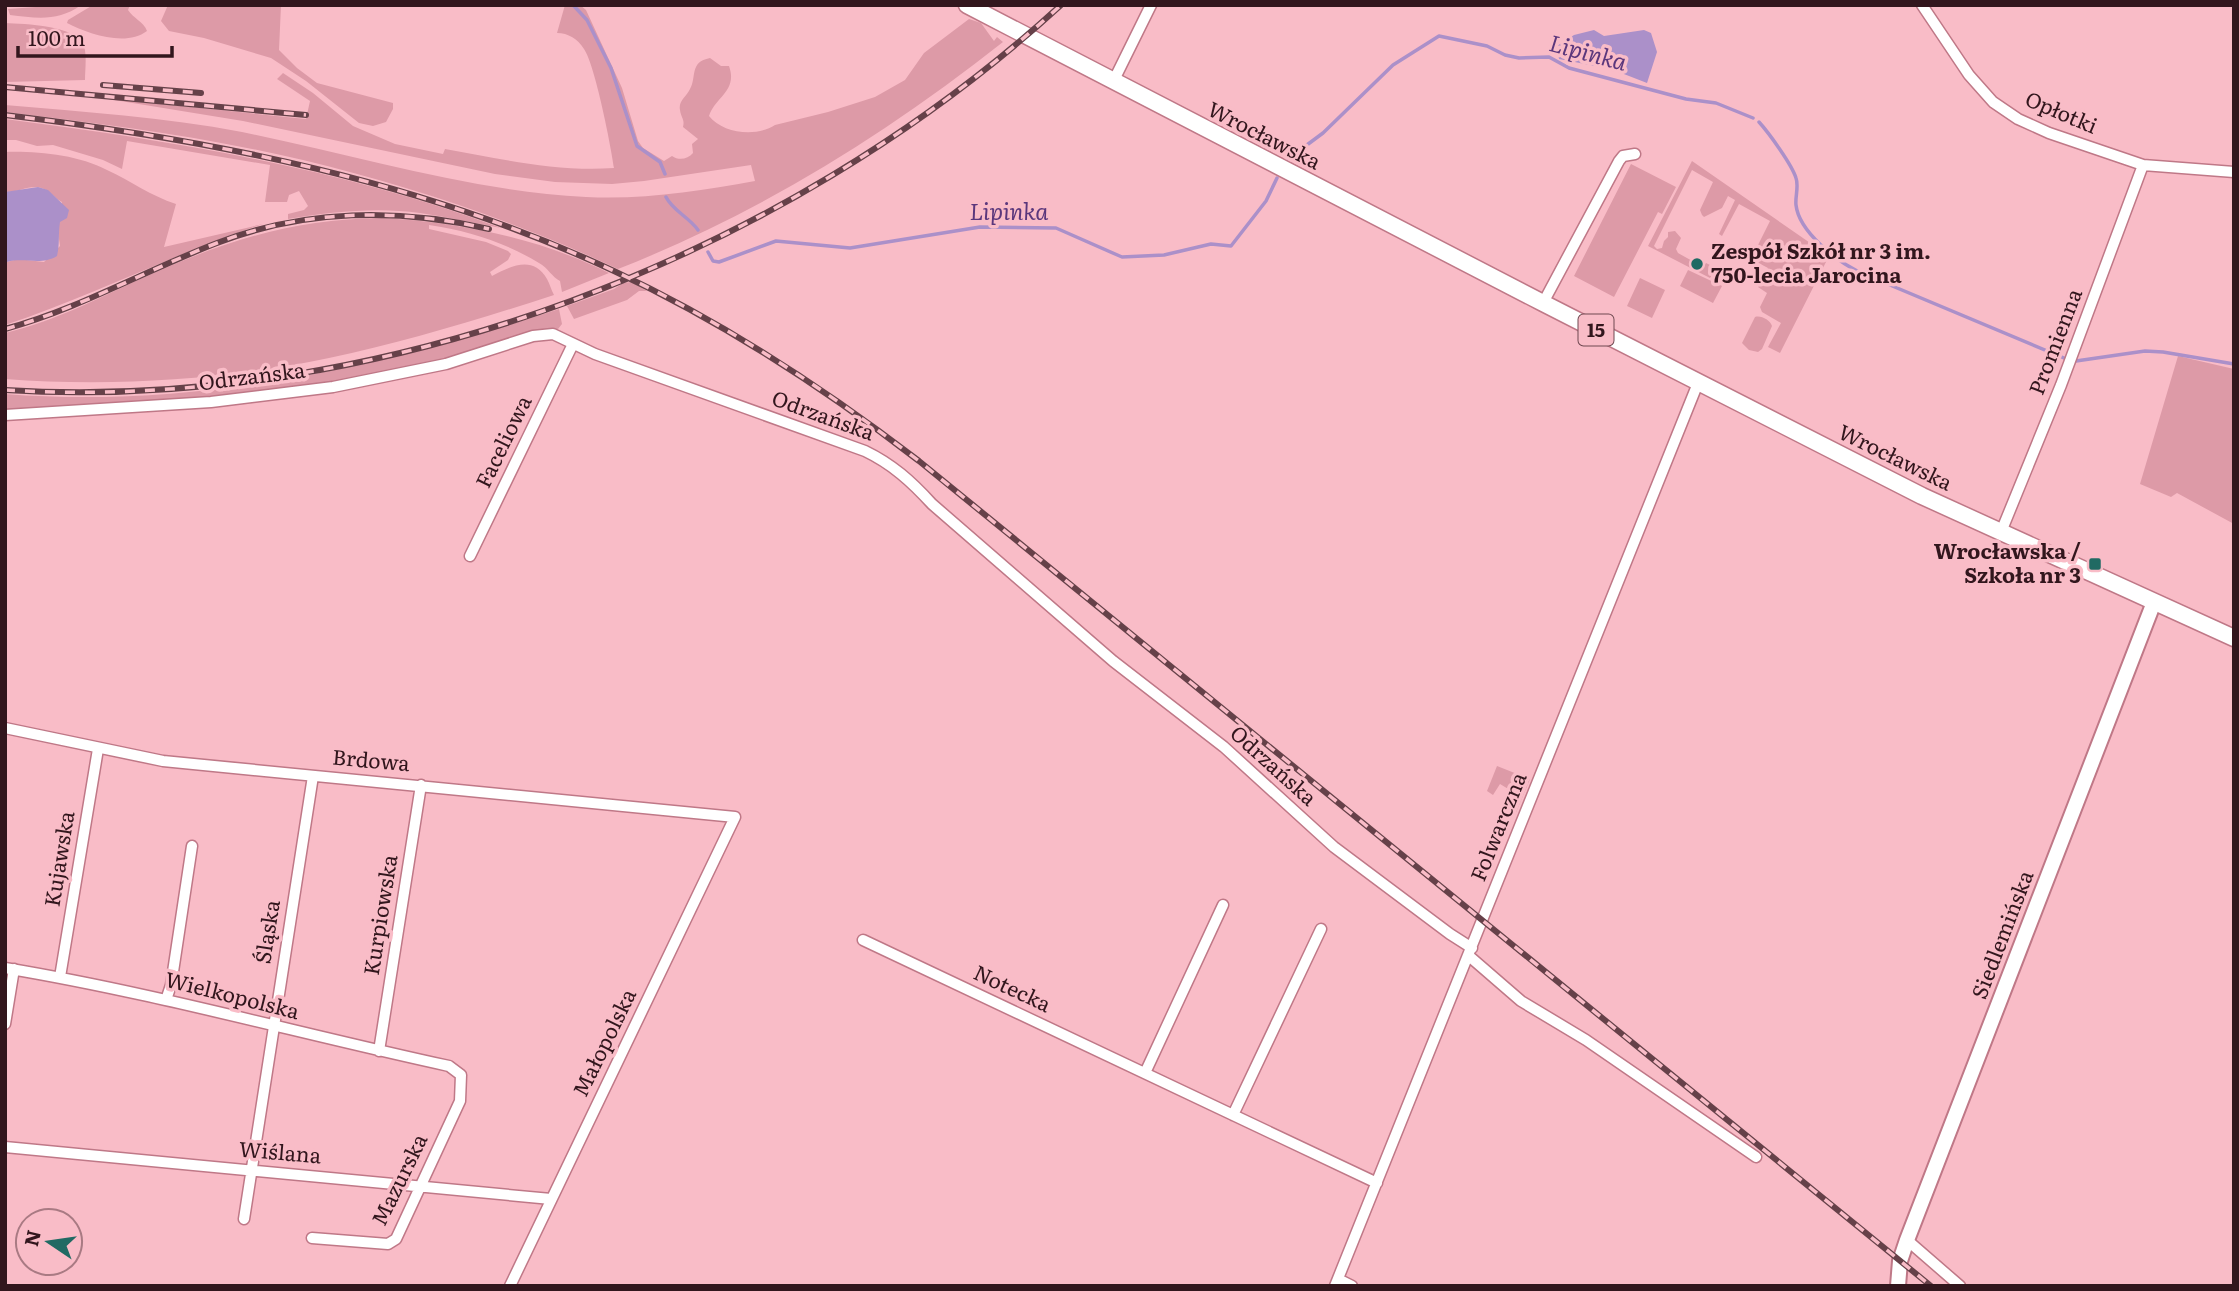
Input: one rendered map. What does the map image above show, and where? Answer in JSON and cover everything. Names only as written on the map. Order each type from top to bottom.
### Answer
[{"type":"main road","name":"Wrocławska","points":[[967,5],[1112,82],[1922,496],[2234,638]]},
{"type":"street","points":[[1112,82],[1151,5]]},
{"type":"street","name":"Opłotki","points":[[1922,5],[1969,75],[1993,102],[2018,119],[2049,133],[2143,165],[2234,172]]},
{"type":"street","points":[[1543,303],[1619,161],[1623,156],[1635,154]]},
{"type":"street","name":"Promienna","points":[[2001,533],[2061,385],[2143,165]]},
{"type":"street","name":"Odrzańska","points":[[5,415],[211,402],[334,387],[446,364],[533,336],[553,334],[595,355],[864,451],[888,462],[906,476],[932,504],[1113,661],[1224,747],[1334,847],[1450,934],[1521,1001],[1586,1040],[1756,1157]]},
{"type":"street","name":"Faceliowa","points":[[470,556],[573,344]]},
{"type":"street","name":"Folwarczna","points":[[1337,1282],[1698,383]]},
{"type":"street","name":"Siedlemińska","points":[[1898,1286],[1900,1261],[2154,601]]},
{"type":"street","name":"Brdowa","points":[[5,728],[163,761],[735,817]]},
{"type":"street","name":"Kujawska","points":[[61,976],[98,748]]},
{"type":"street","name":"Śląska","points":[[244,1219],[313,776]]},
{"type":"street","name":"Kurpiowska","points":[[379,1051],[421,785]]},
{"type":"street","name":"Małopolska","points":[[510,1286],[735,817]]},
{"type":"street","points":[[166,1000],[171,985],[192,846]]},
{"type":"street","points":[[1145,1073],[1223,905]]},
{"type":"street","points":[[1233,1115],[1321,929]]},
{"type":"street","name":"Notecka","points":[[863,940],[1377,1183]]},
{"type":"street","points":[[5,1024],[10,968]]},
{"type":"street","name":"Wielkopolska","points":[[10,968],[61,976],[449,1066]]},
{"type":"street","name":"Mazurska","points":[[312,1238],[388,1244],[396,1239],[460,1101],[461,1075],[449,1066]]},
{"type":"street","name":"Wiślana","points":[[5,1147],[551,1199]]},
{"type":"street","points":[[1908,1240],[1960,1286]]},
{"type":"street","points":[[1337,1282],[1352,1286]]},
{"type":"shaded area","points":[[36,5],[81,5],[64,14],[47,18],[10,15],[8,9]]},
{"type":"shaded area","points":[[93,5],[130,5],[128,10],[147,31],[129,38],[107,37],[67,23]]},
{"type":"shaded area","points":[[168,5],[281,5],[279,50],[297,68],[317,83],[393,103],[393,109],[386,122],[373,126],[359,123],[306,81],[271,58],[204,38],[169,31],[161,21]]},
{"type":"shaded area","points":[[565,5],[580,5],[586,10],[622,88],[638,141],[643,148],[664,161],[672,156],[686,158],[693,153],[692,144],[698,139],[683,127],[680,107],[681,101],[689,92],[696,66],[703,60],[710,58],[721,66],[729,66],[731,75],[728,88],[709,116],[723,127],[750,132],[875,97],[905,80],[924,53],[969,19],[981,23],[994,41],[997,37],[1003,42],[913,109],[819,170],[721,223],[618,269],[503,221],[343,170],[192,138],[5,112],[5,105],[183,122],[285,141],[456,180],[499,188],[586,197],[650,196],[755,181],[751,165],[612,184],[555,182],[495,174],[243,121],[102,98],[306,119],[310,101],[277,79],[283,73],[313,93],[353,126],[395,144],[443,154],[445,149],[550,166],[614,168],[602,106],[588,58],[582,45],[576,40],[569,35],[557,33]]},
{"type":"shaded area","points":[[5,23],[49,27],[79,39],[85,50],[85,80],[5,82]]},
{"type":"shaded area","points":[[5,119],[256,159],[380,189],[501,228],[420,213],[387,210],[337,212],[288,219],[288,214],[304,210],[308,206],[299,191],[289,195],[287,202],[265,202],[270,165],[127,141],[122,169],[103,160],[53,145],[37,146],[5,140]]},
{"type":"shaded area","points":[[5,152],[71,157],[96,165],[176,204],[164,247],[263,224],[5,325],[5,260],[44,262],[60,246],[58,232],[62,202],[39,187],[5,192]]},
{"type":"shaded area","points":[[1692,161],[1829,256],[1780,353],[1768,347],[1781,323],[1762,312],[1760,307],[1767,293],[1758,287],[1768,268],[1751,259],[1770,221],[1739,204],[1722,236],[1719,234],[1735,200],[1728,196],[1722,208],[1704,217],[1700,210],[1713,182],[1692,170],[1654,246],[1657,249],[1662,248],[1668,232],[1675,231],[1681,238],[1676,249],[1678,253],[1703,267],[1706,263],[1716,268],[1710,278],[1648,246]]},
{"type":"shaded area","points":[[1631,164],[1676,187],[1662,214],[1658,212],[1614,297],[1574,276]]},
{"type":"shaded area","points":[[381,218],[439,223],[498,234],[555,250],[609,273],[562,292],[560,281],[542,265],[513,249],[486,238],[429,225],[429,229],[486,242],[508,251],[511,254],[508,260],[490,272],[492,276],[513,266],[535,267],[547,279],[554,295],[414,337],[289,366],[127,382],[5,379],[5,333],[62,314],[182,261],[237,241],[321,222]]},
{"type":"shaded area","points":[[1688,270],[1722,286],[1713,303],[1680,286]]},
{"type":"shaded area","points":[[1640,278],[1665,290],[1652,318],[1627,306]]},
{"type":"shaded area","points":[[631,282],[647,291],[639,291],[627,300],[574,319],[567,306],[614,289],[623,283]]},
{"type":"shaded area","points":[[559,309],[562,324],[558,329],[417,367],[288,391],[120,406],[5,410],[5,394],[76,397],[146,395],[286,379],[424,349]]},
{"type":"shaded area","points":[[1755,317],[1765,318],[1772,326],[1758,352],[1749,350],[1742,343]]},
{"type":"shaded area","points":[[2178,356],[2234,369],[2234,524],[2177,493],[2171,497],[2140,484]]},
{"type":"shaded area","points":[[1497,766],[1530,779],[1515,815],[1509,811],[1514,814],[1520,798],[1514,799],[1515,796],[1509,794],[1510,790],[1500,784],[1493,795],[1487,791]]},
{"type":"water","points":[[1594,30],[1604,36],[1644,30],[1651,33],[1657,52],[1647,83],[1611,69],[1559,59],[1557,46],[1574,35]]},
{"type":"water","points":[[38,187],[48,190],[69,210],[67,218],[60,222],[57,256],[39,261],[7,262],[5,192]]},
{"type":"waterway","name":"Lipinka","points":[[573,5],[587,20],[611,68],[637,146],[660,162],[665,174]]},
{"type":"waterway","name":"Lipinka","points":[[1288,159],[1323,133],[1393,65],[1439,36],[1487,46],[1505,55],[1519,58],[1549,57],[1569,68],[1686,99],[1716,103],[1753,118]]},
{"type":"waterway","name":"Lipinka","points":[[1759,122],[1794,172],[1797,184],[1796,205],[1804,225],[1811,235],[1840,261],[1859,272],[2064,358]]},
{"type":"waterway","name":"Lipinka","points":[[708,252],[713,261],[719,262],[776,241],[850,248],[980,227],[1056,228],[1122,257],[1164,255],[1211,244],[1231,246],[1266,201],[1277,178]]},
{"type":"waterway","name":"Lipinka","points":[[666,197],[698,230]]},
{"type":"waterway","name":"Lipinka","points":[[2076,361],[2145,351],[2234,364]]},
{"type":"railway","points":[[5,390],[147,390],[290,375],[432,345],[570,301],[705,244],[832,175],[952,95],[1061,5]]},
{"type":"railway","points":[[103,85],[201,93]]},
{"type":"railway","points":[[5,87],[306,115]]},
{"type":"railway","points":[[5,115],[161,137],[316,169],[392,189],[541,239],[655,291],[733,334],[809,382],[919,461],[1931,1286]]},
{"type":"railway","points":[[5,329],[59,311],[217,243],[284,224],[318,218],[386,215],[455,222],[489,229]]},
{"type":"place","name":"Zespół Szkół nr 3 im. 750-lecia Jarocina","points":[[1697,264]]},
{"type":"place","name":"Wrocławska / Szkoła nr 3","points":[[2095,564]]}]
